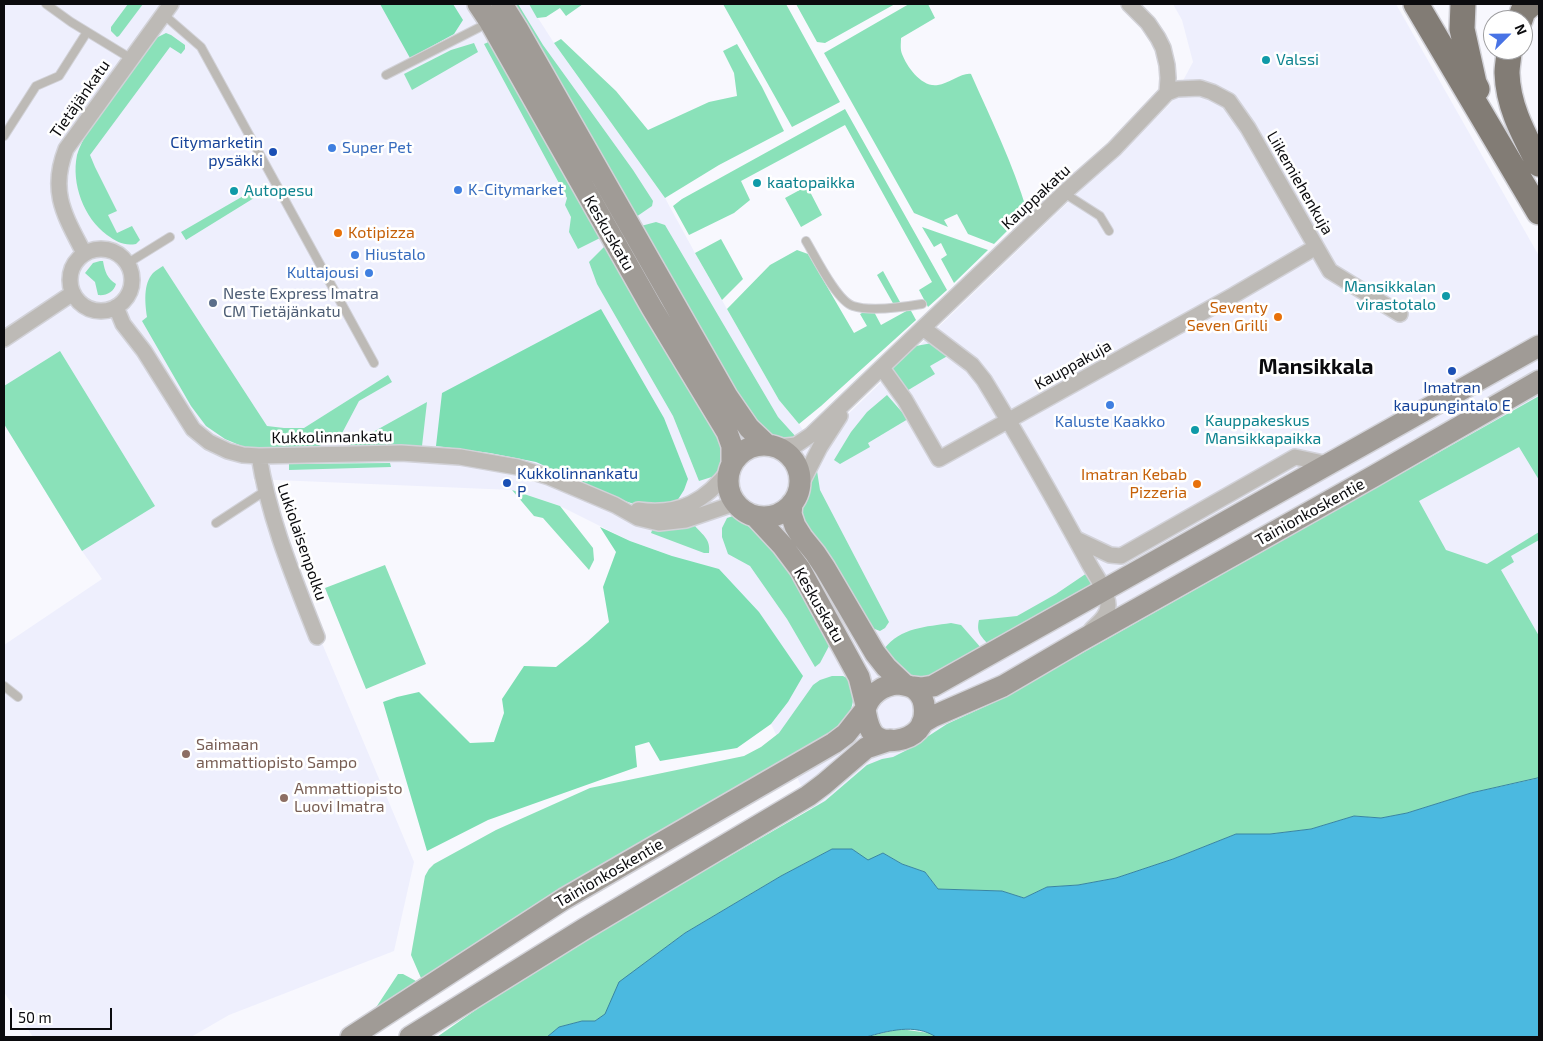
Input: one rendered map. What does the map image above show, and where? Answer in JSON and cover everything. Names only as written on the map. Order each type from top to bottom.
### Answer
[{"type":"highway","points":[[1416,4],[1539,212]]},
{"type":"highway","points":[[1463,4],[1462,29],[1474,83],[1514,168]]},
{"type":"highway","points":[[1508,60],[1507,73],[1510,99],[1517,120],[1539,164]]},
{"type":"main road","name":"Keskuskatu","points":[[478,4],[652,308],[727,432],[732,446],[732,466]]},
{"type":"main road","name":"Keskuskatu","points":[[502,4],[618,202],[727,396],[749,428],[772,446]]},
{"type":"main road","name":"Tainionkoskentie","points":[[909,686],[921,688],[933,686],[1539,346]]},
{"type":"main road","name":"Tainionkoskentie","points":[[922,724],[934,716],[1003,686],[1539,381]]},
{"type":"main road","points":[[757,446],[772,446],[789,455],[793,461],[799,474],[796,495],[779,513],[771,516],[755,516],[744,511],[736,503],[728,484],[729,474],[739,456],[747,449],[757,446]]},
{"type":"main road","name":"Keskuskatu","points":[[796,495],[791,514],[795,526],[825,568],[874,653],[886,667],[909,686]]},
{"type":"main road","name":"Keskuskatu","points":[[755,516],[782,545],[800,569],[858,677],[866,708]]},
{"type":"main road","points":[[892,685],[909,686],[919,693],[923,701],[925,713],[922,724],[913,734],[900,739],[882,740],[876,737],[871,730],[866,708],[871,697],[885,687],[892,685]]},
{"type":"main road","name":"Tainionkoskentie","points":[[351,1037],[564,899],[834,743],[846,734],[866,708]]},
{"type":"main road","points":[[410,1037],[584,929],[808,796],[866,748],[890,740]]},
{"type":"street","points":[[1128,4],[1148,24],[1163,48],[1167,65],[1167,93]]},
{"type":"street","name":"Tietäjänkatu","points":[[84,254],[67,219],[60,199],[58,181],[60,163],[66,149],[167,9]]},
{"type":"street","name":"Liikemiehenkuja","points":[[1167,93],[1177,89],[1200,88],[1229,101],[1248,128],[1330,271],[1400,314]]},
{"type":"street","name":"Kauppakatu","points":[[772,446],[796,445],[805,440],[854,396],[1064,193],[1114,149],[1167,93]]},
{"type":"street","name":"Kauppakuja","points":[[882,368],[905,400],[939,460],[1316,247]]},
{"type":"street","points":[[96,249],[108,249],[119,254],[128,263],[132,275],[132,287],[126,298],[116,306],[105,311],[93,310],[82,304],[73,293],[70,284],[71,272],[76,262],[84,254],[96,249]]},
{"type":"street","points":[[4,339],[73,293]]},
{"type":"street","name":"Kukkolinnankatu","points":[[116,306],[124,324],[144,351],[193,428],[210,442],[228,451],[243,455],[259,456],[401,453],[460,457],[517,467],[548,477],[648,521],[671,522],[686,520],[736,503]]},
{"type":"street","name":"Tainionkoskentie","points":[[923,328],[972,365],[984,380],[1104,590],[1108,610],[1103,619],[1080,641]]},
{"type":"street","name":"Kauppakatu","points":[[796,495],[820,447],[854,396]]},
{"type":"street","name":"Lukiolaisenpolku","points":[[259,456],[265,491],[287,561],[317,637]]},
{"type":"street","points":[[1076,539],[1110,555],[1121,556],[1294,457],[1328,464]]},
{"type":"street","name":"Kukkolinnankatu","points":[[615,505],[650,512],[668,512],[683,507],[696,501],[708,492],[721,481],[732,466]]},
{"type":"lane","points":[[46,4],[130,58]]},
{"type":"lane","points":[[167,9],[201,47],[374,363]]},
{"type":"lane","points":[[386,75],[490,22]]},
{"type":"lane","points":[[4,136],[36,86],[59,76],[87,32]]},
{"type":"lane","points":[[1064,193],[1100,216],[1109,231]]},
{"type":"lane","points":[[128,263],[170,237]]},
{"type":"lane","points":[[806,241],[839,296],[852,306],[892,308],[922,304]]},
{"type":"lane","points":[[216,523],[265,491]]},
{"type":"lane","points":[[4,686],[18,697]]},
{"type":"shaded area","points":[[4,4],[529,4],[554,43],[665,198],[779,400],[799,424],[814,447],[1171,103],[1193,62],[1182,20],[1173,4],[1396,4],[1539,256],[1539,778],[832,849],[771,724],[788,702],[672,556],[630,541],[560,506],[512,490],[253,479],[414,862],[394,951],[229,1015],[191,1037],[33,1037],[4,992],[4,645],[102,579],[82,551],[4,424]]},
{"type":"green space","points":[[128,4],[143,4],[117,37],[111,31],[111,27]]},
{"type":"green space","points":[[380,4],[453,4],[463,20],[454,34],[410,58]]},
{"type":"green space","points":[[508,4],[518,4],[543,45],[633,170],[653,201],[652,206],[636,217],[641,226],[656,222],[665,225],[778,417],[797,438],[777,440],[759,432]]},
{"type":"green space","points":[[529,4],[583,4],[566,16],[560,8],[546,17],[537,18]]},
{"type":"green space","points":[[723,4],[786,4],[840,102],[792,127]]},
{"type":"green space","points":[[796,4],[895,4],[825,43],[817,42]]},
{"type":"green space","points":[[909,4],[928,4],[935,18],[901,38],[901,52],[907,65],[921,80],[932,85],[942,84],[971,74],[1015,176],[1027,211],[994,244],[968,234],[957,214],[944,220],[948,227],[914,213],[824,53]]},
{"type":"green space","points":[[166,33],[185,45],[185,49],[181,54],[170,47],[90,155],[117,211],[108,215],[117,233],[132,226],[140,240],[136,244],[124,244],[99,228],[86,210],[81,200],[76,177],[77,155],[88,131],[156,38]]},
{"type":"green space","points":[[561,39],[616,91],[648,130],[709,102],[737,96],[734,73],[723,51],[737,44],[762,87],[784,131],[719,165],[665,198],[554,43]]},
{"type":"green space","points":[[493,40],[722,434],[724,467],[718,475],[699,481],[673,416],[597,284],[589,262],[605,246],[600,238],[578,249],[569,232],[571,217],[565,205],[567,198],[484,44]]},
{"type":"green space","points":[[474,43],[478,52],[412,90],[404,74],[451,50]]},
{"type":"green space","points":[[845,109],[947,290],[928,307],[919,290],[932,282],[845,125],[741,181],[750,200],[734,213],[689,235],[673,206],[682,199]]},
{"type":"green space","points":[[264,184],[267,190],[186,240],[181,232]]},
{"type":"green space","points":[[807,186],[822,215],[801,227],[785,198]]},
{"type":"green space","points":[[922,227],[988,250],[954,283],[941,259],[947,255],[941,243],[934,247]]},
{"type":"green space","points":[[721,239],[743,279],[722,300],[695,253]]},
{"type":"green space","points":[[797,250],[808,254],[854,333],[867,326],[860,314],[872,308],[881,325],[910,309],[916,320],[799,424],[779,400],[727,309],[770,265]]},
{"type":"green space","points":[[103,261],[107,274],[116,284],[112,291],[107,294],[98,295],[95,282],[85,273],[93,263]]},
{"type":"green space","points":[[163,266],[267,426],[304,428],[388,375],[392,382],[359,401],[340,437],[316,447],[244,447],[225,439],[206,426],[191,406],[142,321],[147,317],[145,300],[146,288],[150,277]]},
{"type":"green space","points":[[883,271],[900,302],[894,305],[877,275]]},
{"type":"green space","points":[[601,309],[664,418],[688,479],[677,501],[664,505],[640,506],[536,462],[490,453],[436,446],[442,393]]},
{"type":"green space","points":[[932,343],[951,354],[930,366],[935,374],[905,392],[895,379],[893,368],[916,346]]},
{"type":"green space","points":[[60,351],[155,506],[82,551],[4,424],[4,386]]},
{"type":"green space","points":[[887,395],[908,419],[868,443],[870,447],[840,464],[834,460],[851,432],[867,412]]},
{"type":"green space","points":[[1539,396],[1539,480],[1519,447],[1419,501],[1446,550],[1487,564],[1539,532],[1539,540],[1511,556],[1514,562],[1501,570],[1539,636],[1539,778],[1471,793],[1407,813],[1381,818],[1354,816],[1311,829],[1270,834],[1236,834],[1173,859],[1116,878],[1078,885],[1047,887],[1024,898],[1002,891],[938,889],[925,872],[902,864],[883,853],[868,861],[852,849],[832,849],[781,876],[685,933],[620,982],[606,1014],[595,1021],[582,1021],[559,1027],[547,1037],[437,1037],[487,1002],[643,906],[825,801],[867,765],[893,757],[947,724],[997,701]]},
{"type":"green space","points":[[427,402],[422,446],[346,447]]},
{"type":"green space","points":[[390,463],[391,467],[289,470],[289,464]]},
{"type":"green space","points":[[817,471],[820,490],[889,622],[880,631],[867,626],[803,527],[800,507]]},
{"type":"green space","points":[[512,490],[560,506],[593,548],[594,560],[589,570],[543,518],[534,516]]},
{"type":"green space","points":[[733,516],[767,542],[780,557],[802,590],[829,646],[820,663],[815,667],[787,619],[750,566],[728,554],[722,537],[722,528],[727,518]]},
{"type":"green space","points":[[695,526],[708,541],[709,553],[704,553],[651,533],[653,528],[674,530]]},
{"type":"green space","points":[[600,527],[630,541],[672,556],[719,569],[759,612],[803,676],[788,702],[771,724],[737,748],[660,761],[649,742],[635,746],[637,767],[488,820],[427,851],[383,702],[419,692],[470,743],[494,742],[504,713],[502,699],[524,666],[556,667],[609,622],[603,587],[616,552]]},
{"type":"green space","points":[[385,565],[426,664],[366,689],[325,588]]},
{"type":"green space","points":[[1087,573],[1096,585],[989,645],[980,634],[978,628],[979,620],[1017,616],[1056,594]]},
{"type":"green space","points":[[951,623],[961,625],[982,649],[955,667],[934,676],[914,677],[904,673],[896,666],[884,649],[898,636],[906,632],[923,627]]},
{"type":"green space","points":[[832,676],[843,676],[849,679],[853,698],[850,712],[846,718],[827,737],[375,1009],[398,974],[403,974],[416,981],[421,978],[411,955],[425,876],[434,864],[496,830],[590,788],[744,756],[761,747],[779,733],[813,685],[820,680]]},
{"type":"green space","points":[[900,1029],[929,1033],[936,1037],[866,1037]]},
{"type":"water","points":[[1539,778],[1539,1037],[936,1037],[919,1030],[910,1029],[866,1037],[547,1037],[559,1027],[582,1021],[595,1021],[605,1014],[619,982],[685,933],[781,876],[832,849],[852,849],[868,860],[883,853],[902,864],[925,872],[938,889],[1002,891],[1024,898],[1047,887],[1078,885],[1116,878],[1173,859],[1236,834],[1270,834],[1311,829],[1354,816],[1381,818],[1407,813],[1471,793]]},
{"type":"place","name":"Valssi","points":[[1266,60]]},
{"type":"place","name":"Super Pet","points":[[332,148]]},
{"type":"place","name":"Citymarketin pysäkki","points":[[273,152]]},
{"type":"place","name":"kaatopaikka","points":[[757,183]]},
{"type":"place","name":"K-Citymarket","points":[[458,190]]},
{"type":"place","name":"Autopesu","points":[[234,191]]},
{"type":"place","name":"Kotipizza","points":[[338,233]]},
{"type":"place","name":"Hiustalo","points":[[355,255]]},
{"type":"place","name":"Kultajousi","points":[[369,273]]},
{"type":"place","name":"Mansikkalan virastotalo","points":[[1446,296]]},
{"type":"place","name":"Neste Express Imatra CM Tietäjänkatu","points":[[213,303]]},
{"type":"place","name":"Seventy Seven Grilli","points":[[1278,317]]},
{"type":"place","name":"Imatran kaupungintalo E","points":[[1452,371]]},
{"type":"place","name":"Kaluste Kaakko","points":[[1110,405]]},
{"type":"place","name":"Kauppakeskus Mansikkapaikka","points":[[1195,430]]},
{"type":"place","name":"Kukkolinnankatu P","points":[[507,483]]},
{"type":"place","name":"Imatran Kebab Pizzeria","points":[[1197,484]]},
{"type":"place","name":"Saimaan ammattiopisto Sampo","points":[[186,754]]},
{"type":"place","name":"Ammattiopisto Luovi Imatra","points":[[284,798]]},
{"type":"district","name":"Mansikkala","points":[[1316,367]]}]
